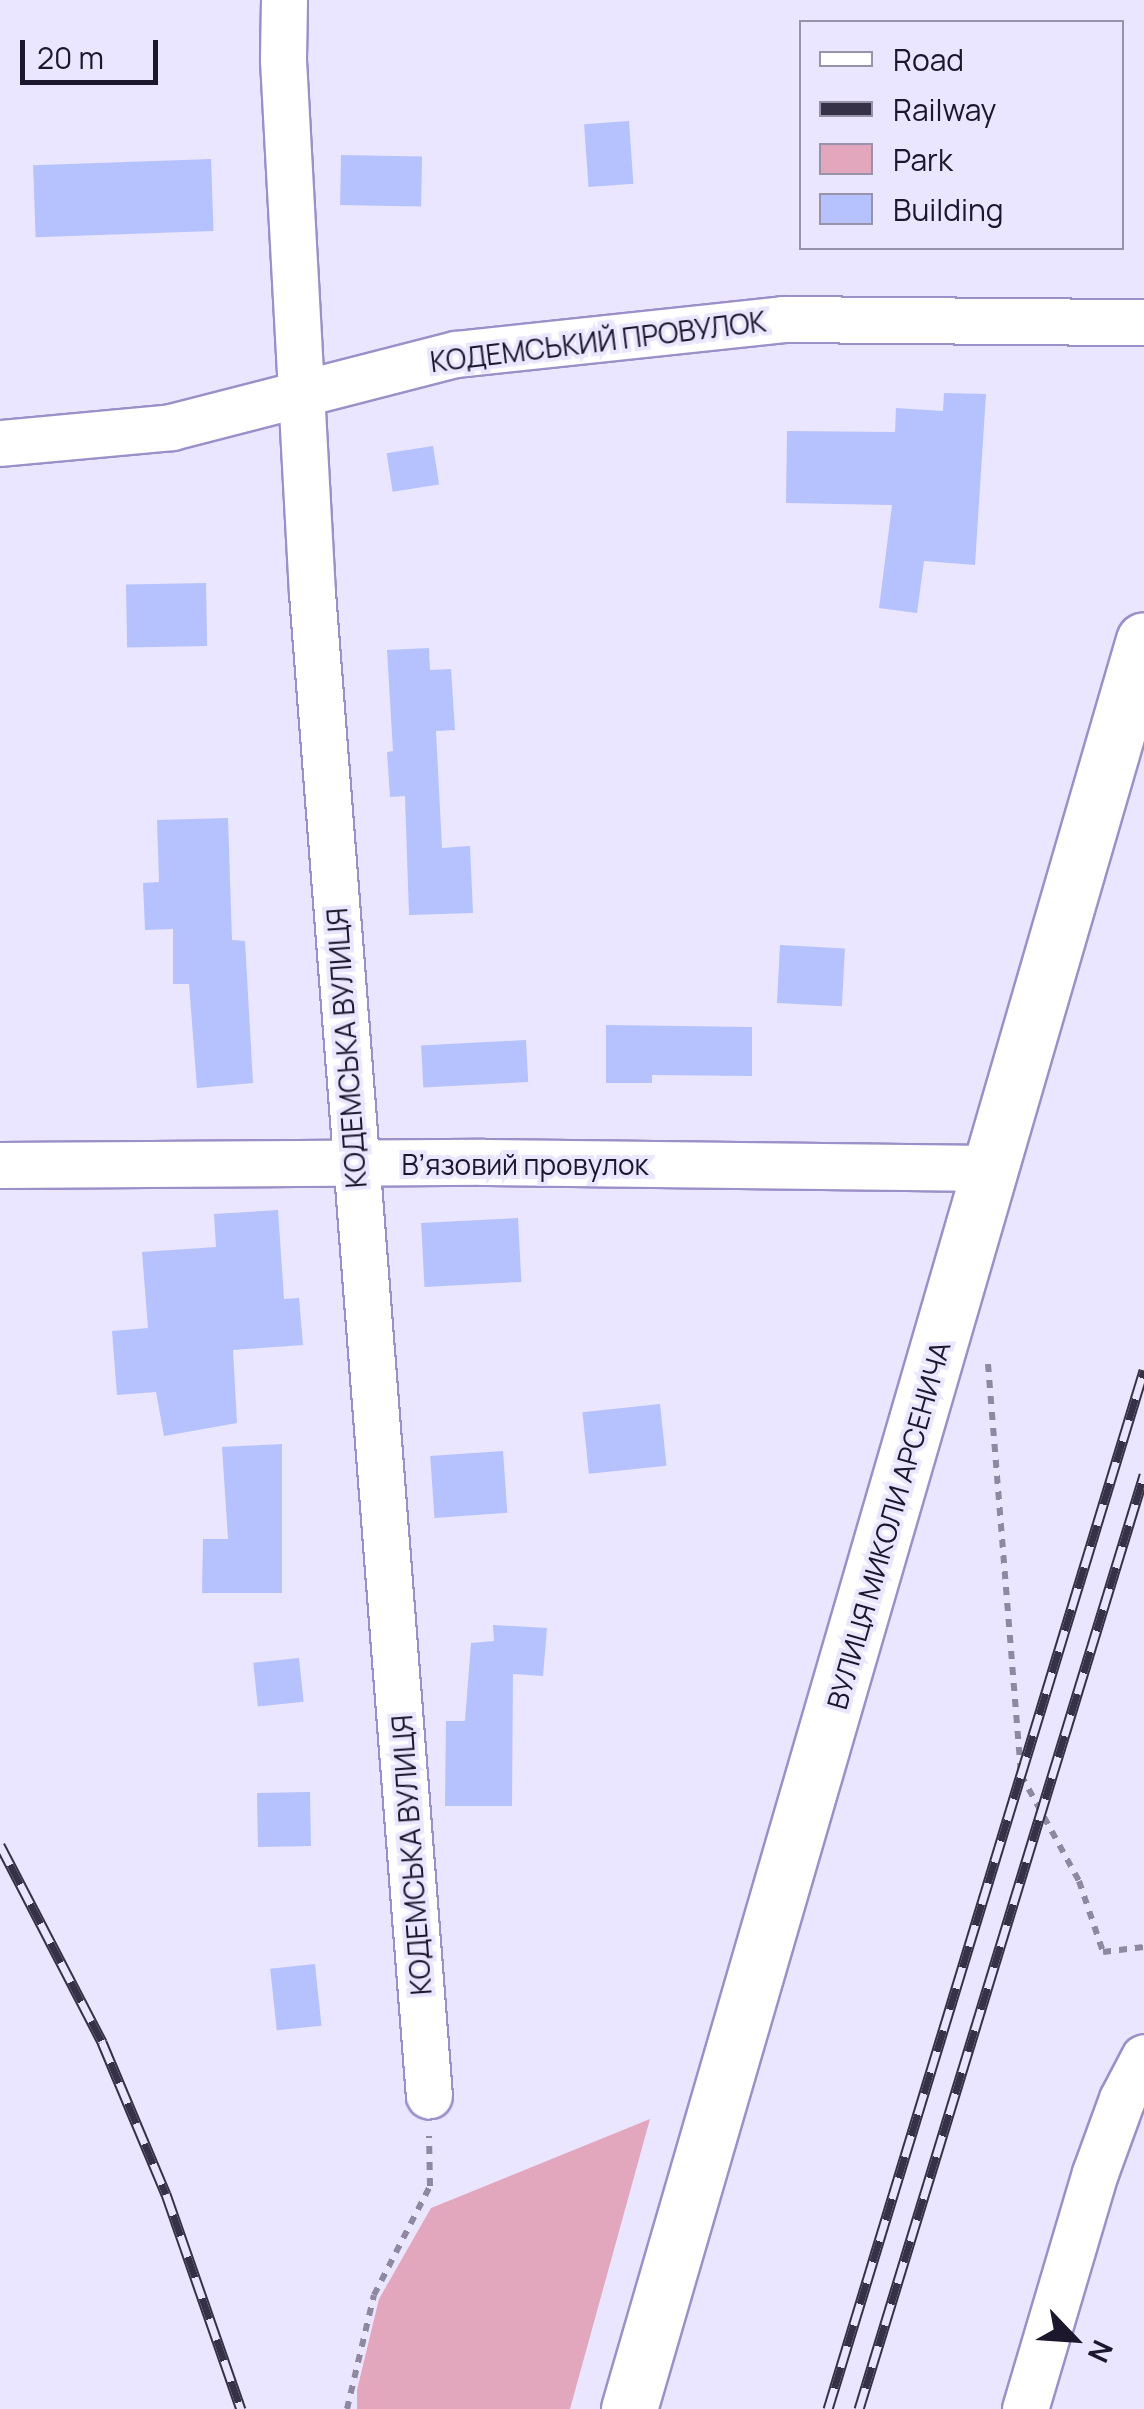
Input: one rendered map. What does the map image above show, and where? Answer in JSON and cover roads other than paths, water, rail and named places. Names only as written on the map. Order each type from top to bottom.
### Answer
[{"type":"main road","name":"ВУЛИЦЯ МИКОЛИ АРСЕНИЧА","points":[[629,2409],[1144,640]]},
{"type":"street","name":"КОДЕМСЬКА ВУЛИЦЯ","points":[[284,0],[300,392],[354,1164],[429,2095]]},
{"type":"street","name":"КОДЕМСЬКИЙ ПРОВУЛОК","points":[[0,443],[171,427],[456,354],[782,319],[1144,322]]},
{"type":"street","name":"Вʼязовий провулок","points":[[0,1166],[990,1168]]},
{"type":"street","points":[[1025,2409],[1095,2172],[1122,2100],[1144,2057]]},
{"type":"railway","points":[[828,2409],[1144,1370]]},
{"type":"railway","points":[[859,2409],[1144,1475]]},
{"type":"railway","points":[[0,1845],[102,2042],[166,2194],[241,2409]]}]
